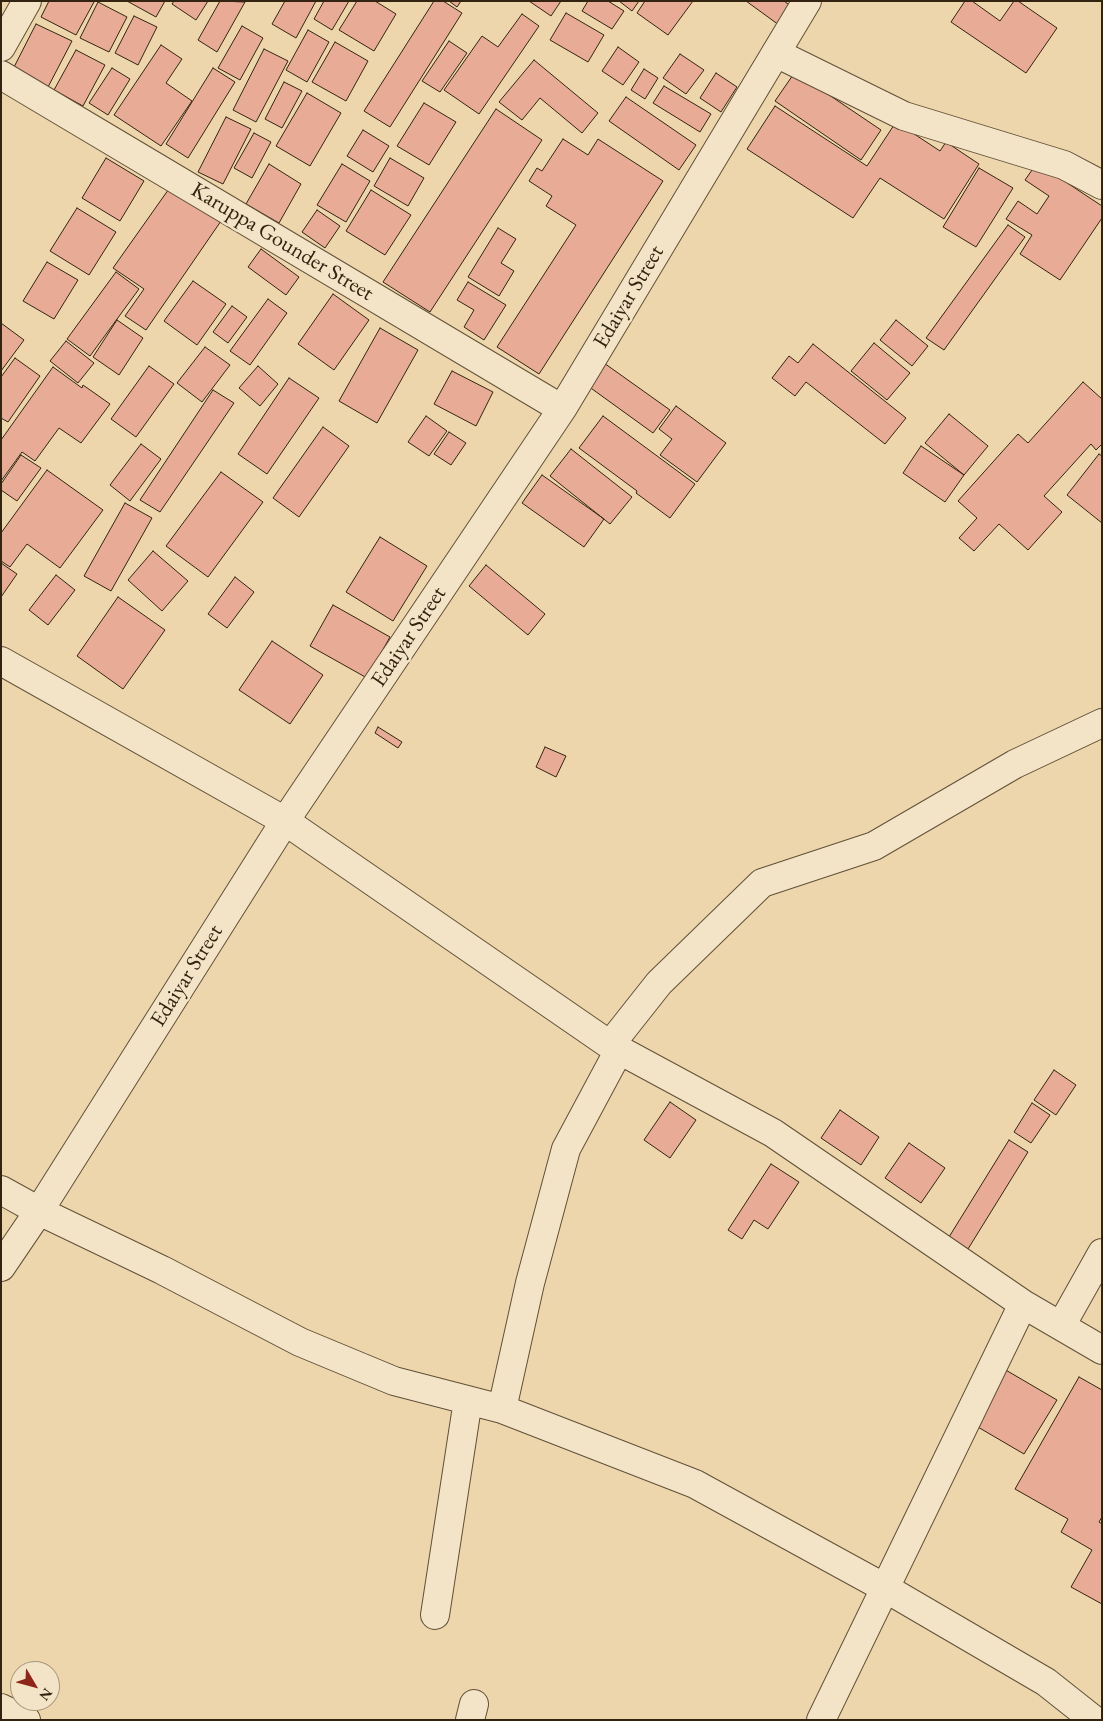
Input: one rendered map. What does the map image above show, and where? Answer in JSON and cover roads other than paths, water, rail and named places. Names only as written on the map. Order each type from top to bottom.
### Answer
[{"type":"street","points":[[1,46],[27,1]]},
{"type":"street","name":"Edaiyar Street","points":[[1,1266],[39,1211],[285,822],[562,409],[807,1]]},
{"type":"street","points":[[776,53],[904,116],[1064,165],[1102,185]]},
{"type":"street","name":"Karuppa Gounder Street","points":[[1,76],[562,409]]},
{"type":"street","points":[[1,661],[285,822],[614,1047],[773,1133],[1023,1304],[1102,1350]]},
{"type":"street","points":[[502,1409],[530,1282],[566,1149],[614,1047],[659,983],[762,882],[874,846],[1016,764],[1102,723]]},
{"type":"street","points":[[1,1190],[39,1211],[162,1270],[300,1342],[394,1381],[502,1409],[694,1484],[885,1588],[1046,1682],[1094,1720]]},
{"type":"street","points":[[1061,1326],[1102,1253]]},
{"type":"street","points":[[821,1720],[1023,1304]]},
{"type":"street","points":[[435,1615],[468,1400]]},
{"type":"street","points":[[1,1708],[26,1720]]}]
